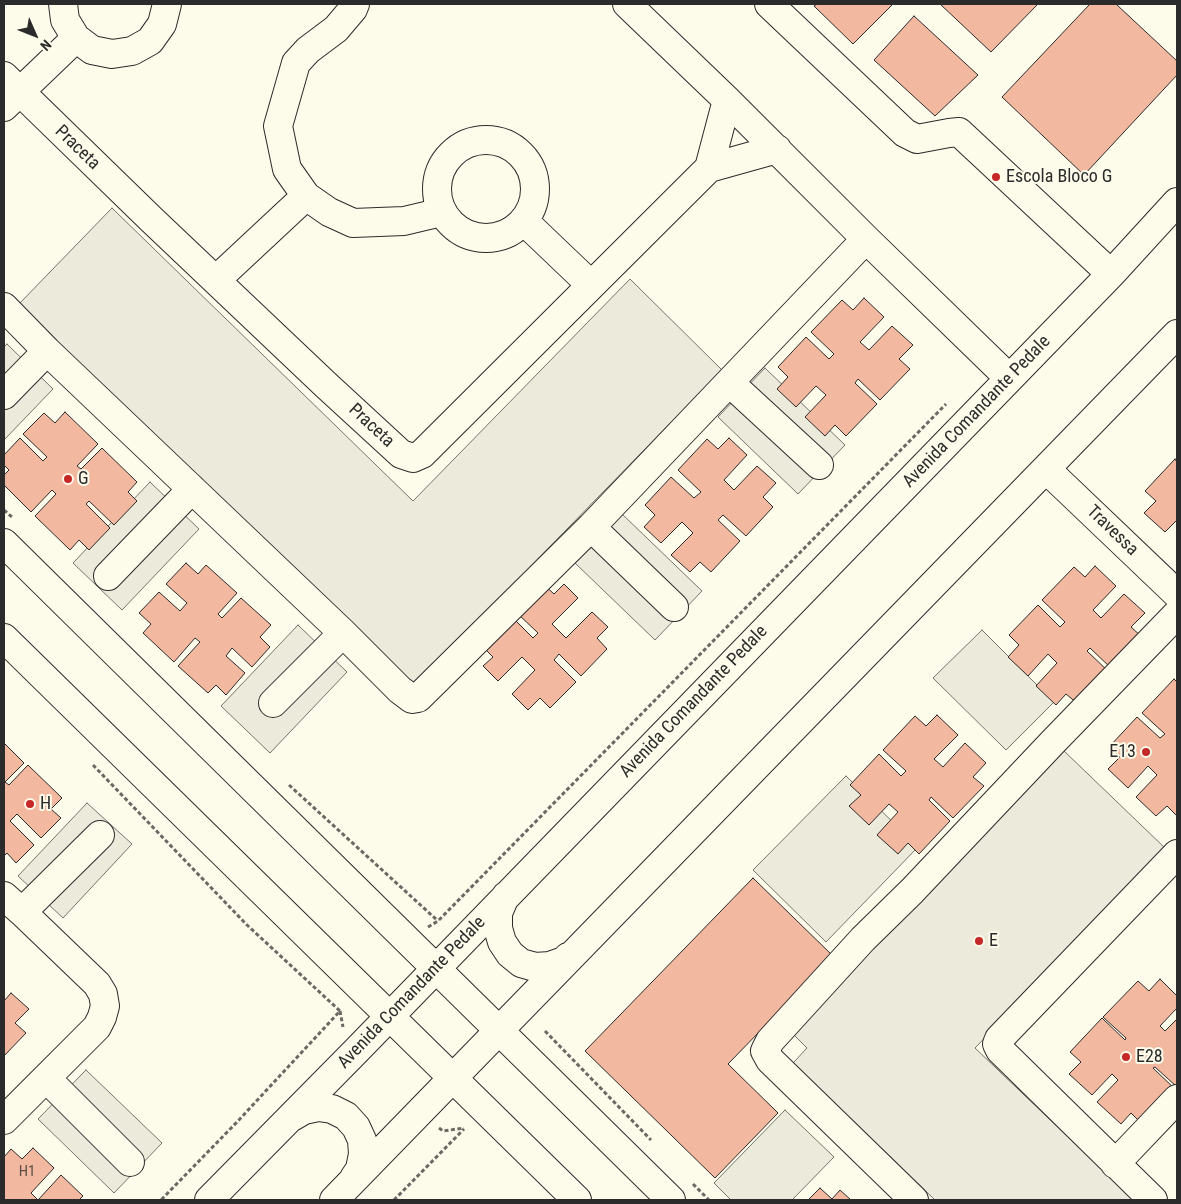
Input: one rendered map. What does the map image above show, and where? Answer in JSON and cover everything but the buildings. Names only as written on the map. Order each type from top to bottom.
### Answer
[{"type":"street","points":[[63,4],[65,20],[76,38],[92,50],[112,54],[132,51],[150,41],[162,24],[167,4]]},
{"type":"street","points":[[355,4],[336,29],[308,50],[296,63],[278,126],[287,168],[306,196],[330,212],[353,223],[404,221],[442,212]]},
{"type":"street","points":[[627,4],[1009,378]]},
{"type":"street","points":[[769,4],[905,133],[917,139],[959,132],[1111,274]]},
{"type":"street","points":[[9,92],[76,38]]},
{"type":"street","name":"Praceta","points":[[9,92],[216,280],[401,454],[413,458],[422,454],[709,168],[776,149]]},
{"type":"street","points":[[709,168],[726,100]]},
{"type":"street","points":[[478,141],[500,142],[523,156],[532,171],[535,188],[533,203],[525,222],[510,232],[494,238],[481,238],[464,234],[452,226],[442,212],[437,196],[439,174],[447,159],[462,146],[478,141]]},
{"type":"street","points":[[216,280],[306,196]]},
{"type":"street","name":"Avenida Comandante Pedale","points":[[210,1200],[1111,274],[1177,201]]},
{"type":"street","points":[[525,222],[591,285]]},
{"type":"street","points":[[4,307],[46,351],[343,633],[400,690],[412,699],[418,698],[591,527],[866,239]]},
{"type":"street","points":[[343,1191],[1177,334]]},
{"type":"street","points":[[4,395],[46,351]]},
{"type":"street","points":[[730,383],[820,465]]},
{"type":"street","name":"Travessa","points":[[1046,469],[1177,594]]},
{"type":"street","points":[[108,576],[192,489]]},
{"type":"street","points":[[591,527],[674,607]]},
{"type":"street","points":[[4,543],[671,1200]]},
{"type":"street","points":[[914,1200],[770,1060],[765,1051],[770,1041],[863,939],[912,892],[1177,614]]},
{"type":"street","points":[[273,703],[343,633]]},
{"type":"street","points":[[4,638],[577,1200]]},
{"type":"street","points":[[4,1120],[97,1027],[105,1006],[103,994],[96,984],[13,904],[100,835]]},
{"type":"street","points":[[1153,1200],[1000,1050],[997,1044],[998,1039],[1177,854]]},
{"type":"street","points":[[514,888],[504,899],[498,913],[498,928],[502,942],[510,954],[522,963],[536,967],[550,966],[564,961],[575,952]]},
{"type":"street","points":[[46,1078],[130,1162]]},
{"type":"street","points":[[1115,1164],[1177,1100]]},
{"type":"street","points":[[291,1118],[304,1110],[318,1107],[332,1109],[346,1116],[356,1127],[362,1140],[363,1154],[360,1168],[343,1191]]},
{"type":"path","points":[[406,939],[438,921],[947,402]]},
{"type":"path","points":[[92,763],[247,926],[340,1011],[345,1037],[357,1050]]},
{"type":"path","points":[[161,1200],[237,1122],[359,988]]},
{"type":"path","points":[[545,1031],[654,1144]]},
{"type":"path","points":[[394,1200],[485,1110]]},
{"type":"path","points":[[421,1112],[443,1131],[464,1129]]},
{"type":"path","points":[[688,1179],[709,1200]]},
{"type":"shaded area","points":[[112,208],[413,501],[630,279],[722,370],[413,687],[19,304]]},
{"type":"shaded area","points":[[7,344],[53,389],[4,440],[4,347]]},
{"type":"shaded area","points":[[765,368],[845,445],[798,494],[718,417]]},
{"type":"shaded area","name":"G","points":[[150,482],[199,529],[122,610],[73,563]]},
{"type":"shaded area","points":[[622,514],[702,591],[655,640],[575,563]]},
{"type":"shaded area","points":[[298,625],[347,672],[270,753],[221,706]]},
{"type":"shaded area","points":[[982,630],[1054,702],[1006,750],[933,678]]},
{"type":"shaded area","name":"E","points":[[1063,750],[1166,849],[975,1048],[1134,1200],[935,1200],[793,1063],[807,1048],[791,1032]]},
{"type":"shaded area","points":[[846,776],[918,847],[826,942],[753,870]]},
{"type":"shaded area","name":"H","points":[[87,803],[132,844],[63,918],[18,876]]},
{"type":"shaded area","points":[[86,1070],[162,1143],[114,1193],[38,1119]]},
{"type":"shaded area","points":[[785,1110],[834,1157],[792,1200],[731,1200],[714,1183]]},
{"type":"place","name":"Escola Bloco G","points":[[996,177]]},
{"type":"place","name":"G","points":[[68,479]]},
{"type":"place","name":"E13","points":[[1146,752]]},
{"type":"place","name":"H","points":[[30,804]]},
{"type":"place","name":"E","points":[[979,941]]},
{"type":"place","name":"E28","points":[[1126,1057]]}]
